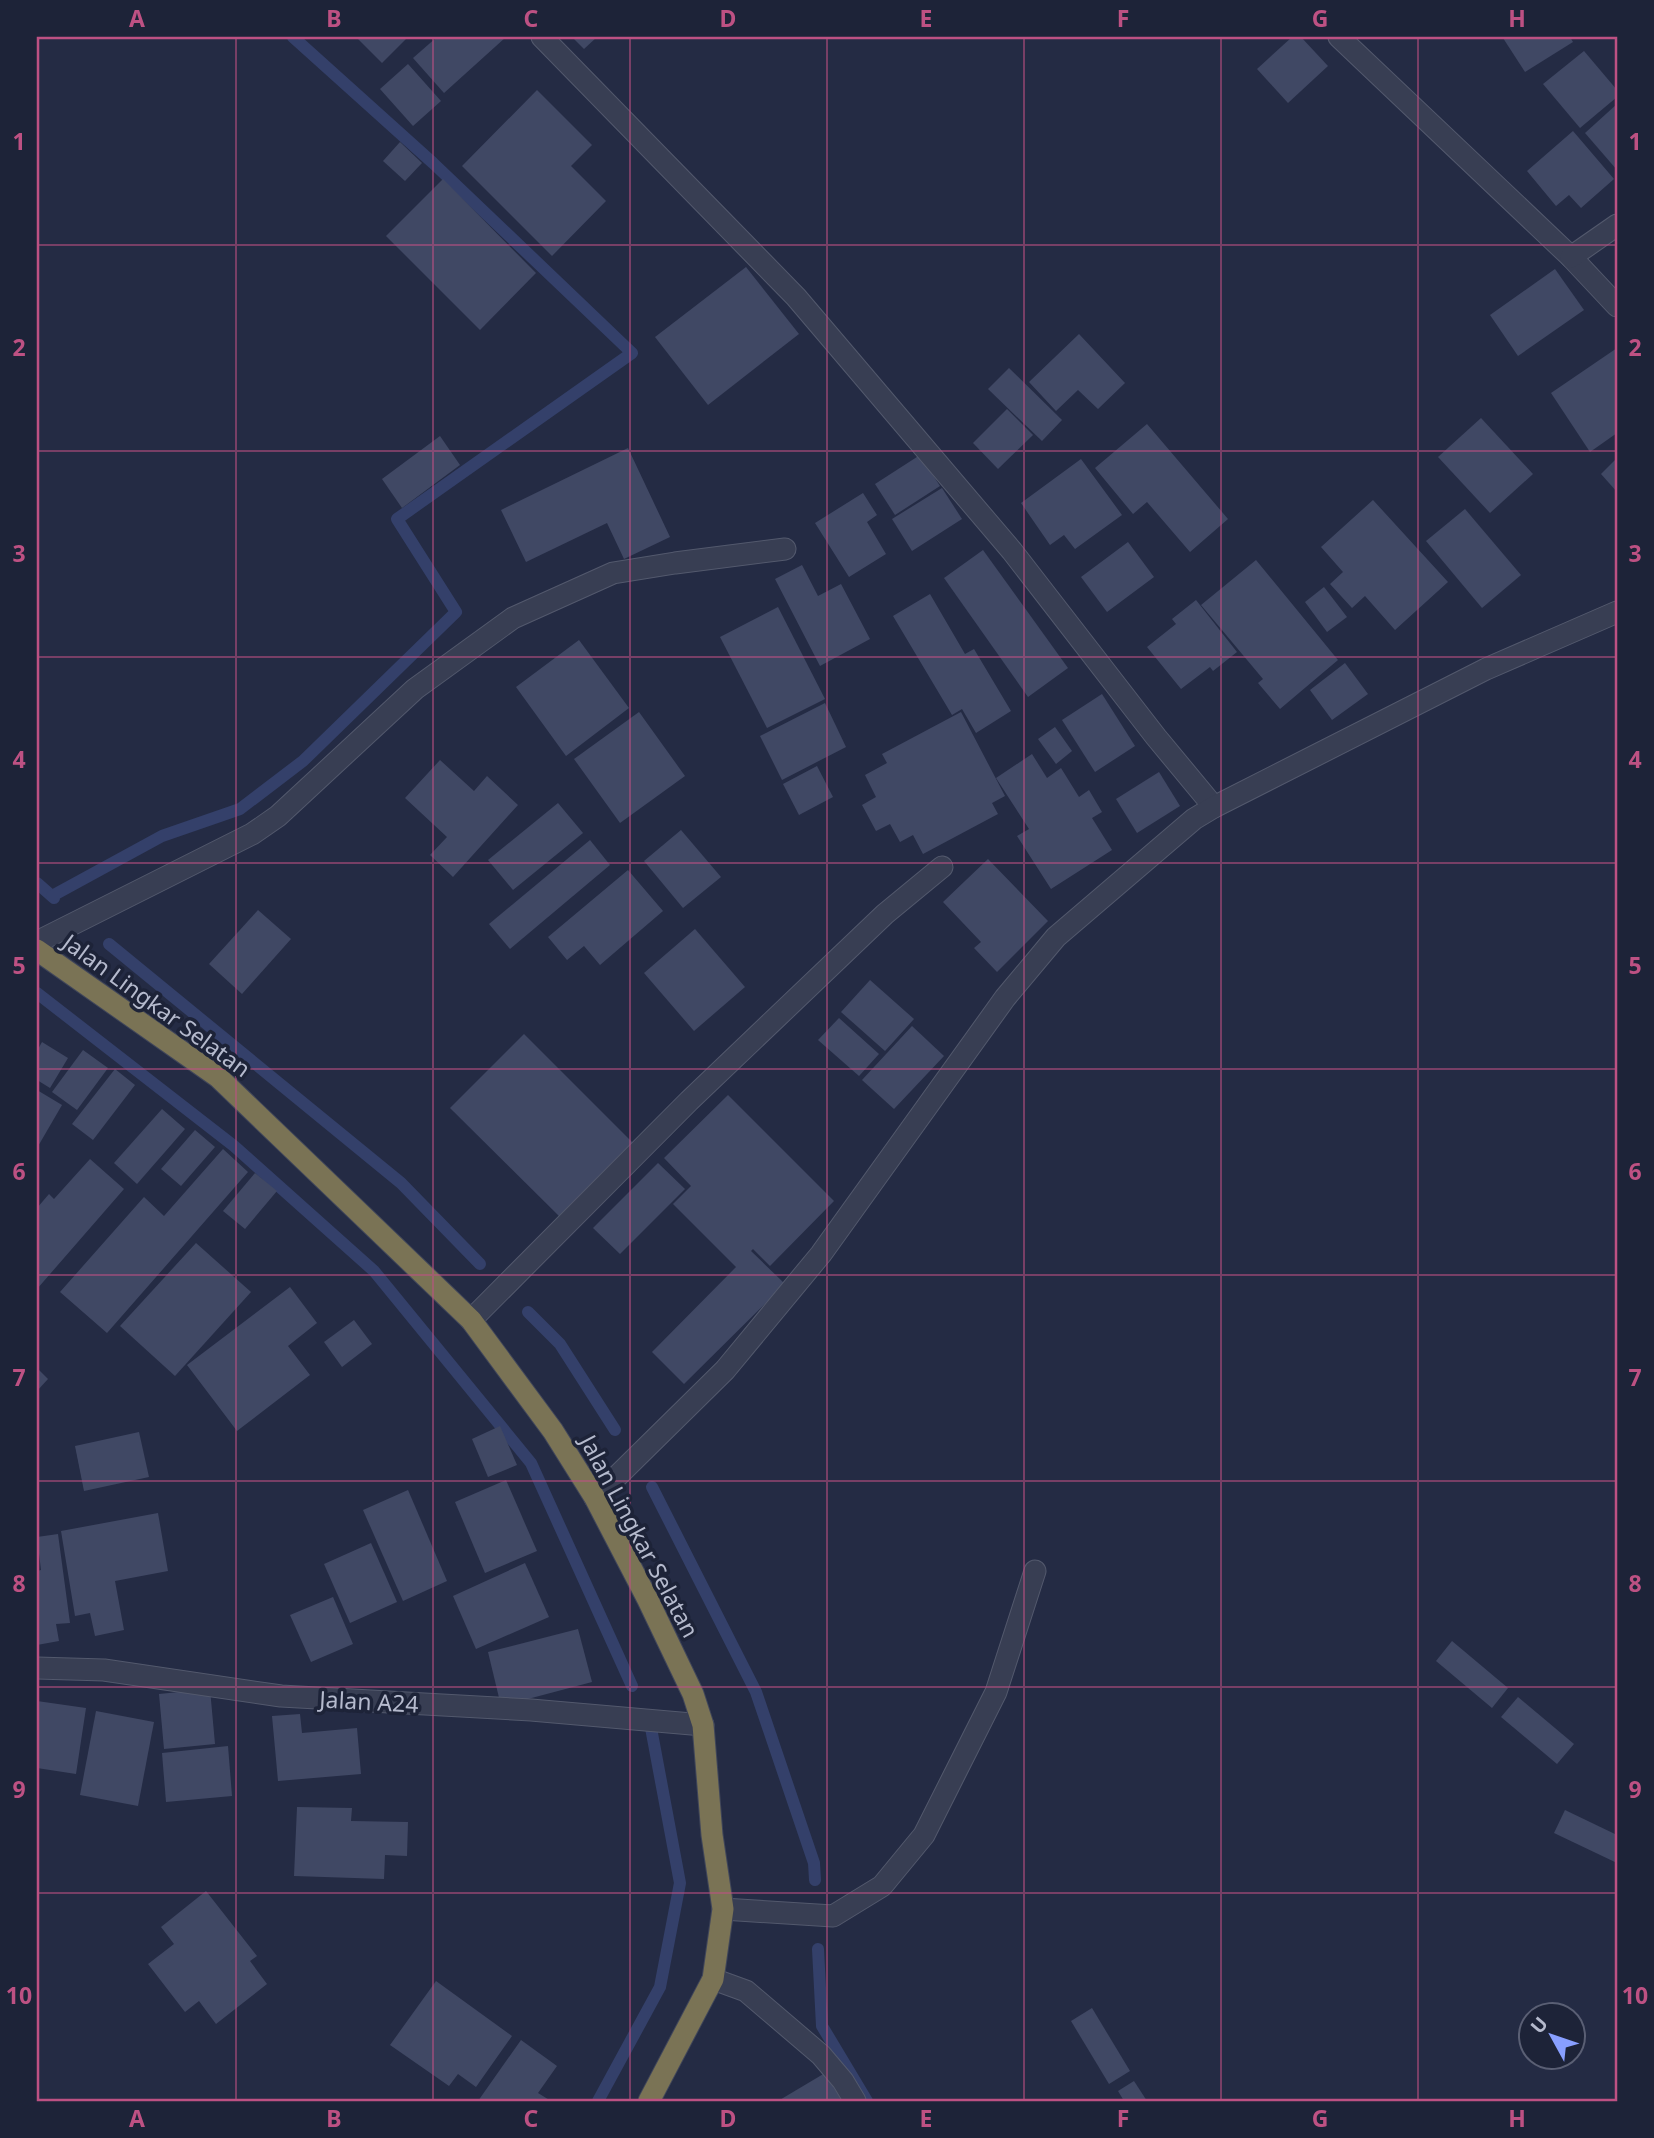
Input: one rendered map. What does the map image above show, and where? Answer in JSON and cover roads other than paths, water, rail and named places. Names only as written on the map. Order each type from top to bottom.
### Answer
[{"type":"highway","name":"Jalan Lingkar Selatan","points":[[37,950],[219,1077],[471,1320],[553,1431],[595,1497],[687,1682],[703,1725],[712,1835],[723,1909],[713,1979],[649,2101]]},
{"type":"street","points":[[542,37],[796,297],[1012,551],[1156,737],[1214,807]]},
{"type":"street","points":[[1355,41],[1617,306]]},
{"type":"street","points":[[1571,257],[1617,225]]},
{"type":"street","points":[[37,942],[252,834],[278,816],[415,689],[513,618],[613,573],[785,549]]},
{"type":"street","points":[[595,1497],[725,1370],[821,1254],[1005,998],[1056,937],[1194,819],[1214,807],[1486,669],[1617,612]]},
{"type":"street","points":[[471,1320],[689,1101],[885,914],[942,867]]},
{"type":"street","points":[[723,1909],[833,1916],[882,1886],[924,1835],[996,1692],[1035,1571]]},
{"type":"street","name":"Jalan A24","points":[[37,1668],[104,1671],[281,1696],[531,1710],[703,1725]]},
{"type":"street","points":[[713,1979],[746,1991],[821,2055],[843,2081],[855,2101]]},
{"type":"waterway","points":[[52,896],[162,836],[240,809],[303,761],[456,612],[397,519],[632,353],[433,163],[293,37]]},
{"type":"waterway","points":[[37,883],[54,898]]},
{"type":"waterway","points":[[109,944],[401,1183],[480,1264]]},
{"type":"waterway","points":[[37,993],[234,1146],[374,1271],[531,1463],[632,1686]]},
{"type":"waterway","points":[[528,1312],[560,1344],[615,1430]]},
{"type":"waterway","points":[[652,1487],[756,1692],[814,1863],[815,1880]]},
{"type":"waterway","points":[[598,2101],[660,1987],[680,1883],[651,1728]]},
{"type":"waterway","points":[[818,1949],[822,2026],[867,2101]]}]
